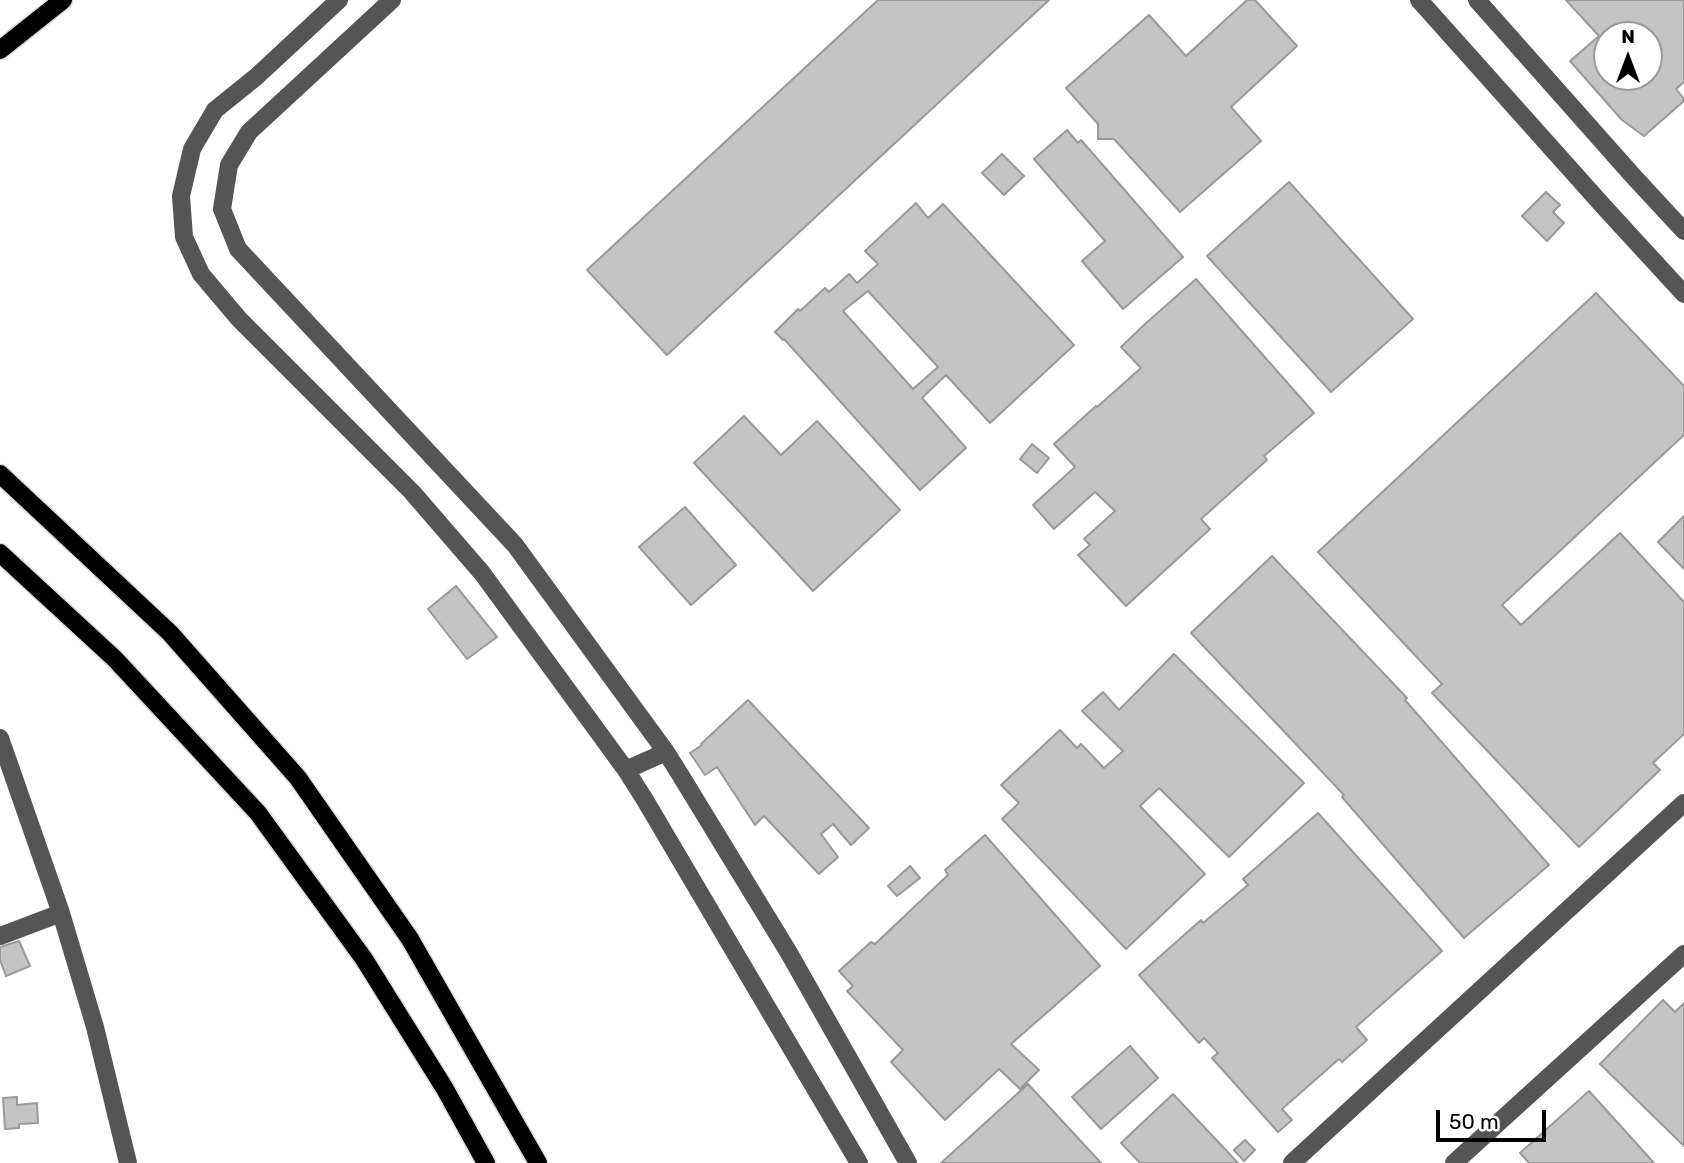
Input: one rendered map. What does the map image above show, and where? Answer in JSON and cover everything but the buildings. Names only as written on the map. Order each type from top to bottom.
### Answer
[{"type":"main road","points":[[0,50],[63,0]]},
{"type":"main road","points":[[0,461],[27,499]]},
{"type":"main road","points":[[0,474],[170,633],[298,778],[410,939],[538,1163]]},
{"type":"main road","points":[[0,553],[115,659],[258,813],[364,959],[446,1089],[486,1163]]},
{"type":"street","points":[[339,0],[256,77],[215,110],[192,149],[181,196],[184,237],[201,274],[239,318],[412,492],[482,573],[645,800],[859,1163]]},
{"type":"street","points":[[392,0],[249,132],[229,165],[222,209],[238,250],[515,545],[666,752],[789,953],[908,1163]]},
{"type":"street","points":[[1419,0],[1684,294]]},
{"type":"street","points":[[1478,0],[1684,231]]},
{"type":"street","points":[[0,738],[61,913],[95,1027],[128,1163]]},
{"type":"street","points":[[626,771],[666,752]]},
{"type":"street","points":[[1292,1163],[1684,803]]},
{"type":"street","points":[[0,936],[61,913]]},
{"type":"street","points":[[1454,1163],[1684,954]]}]
